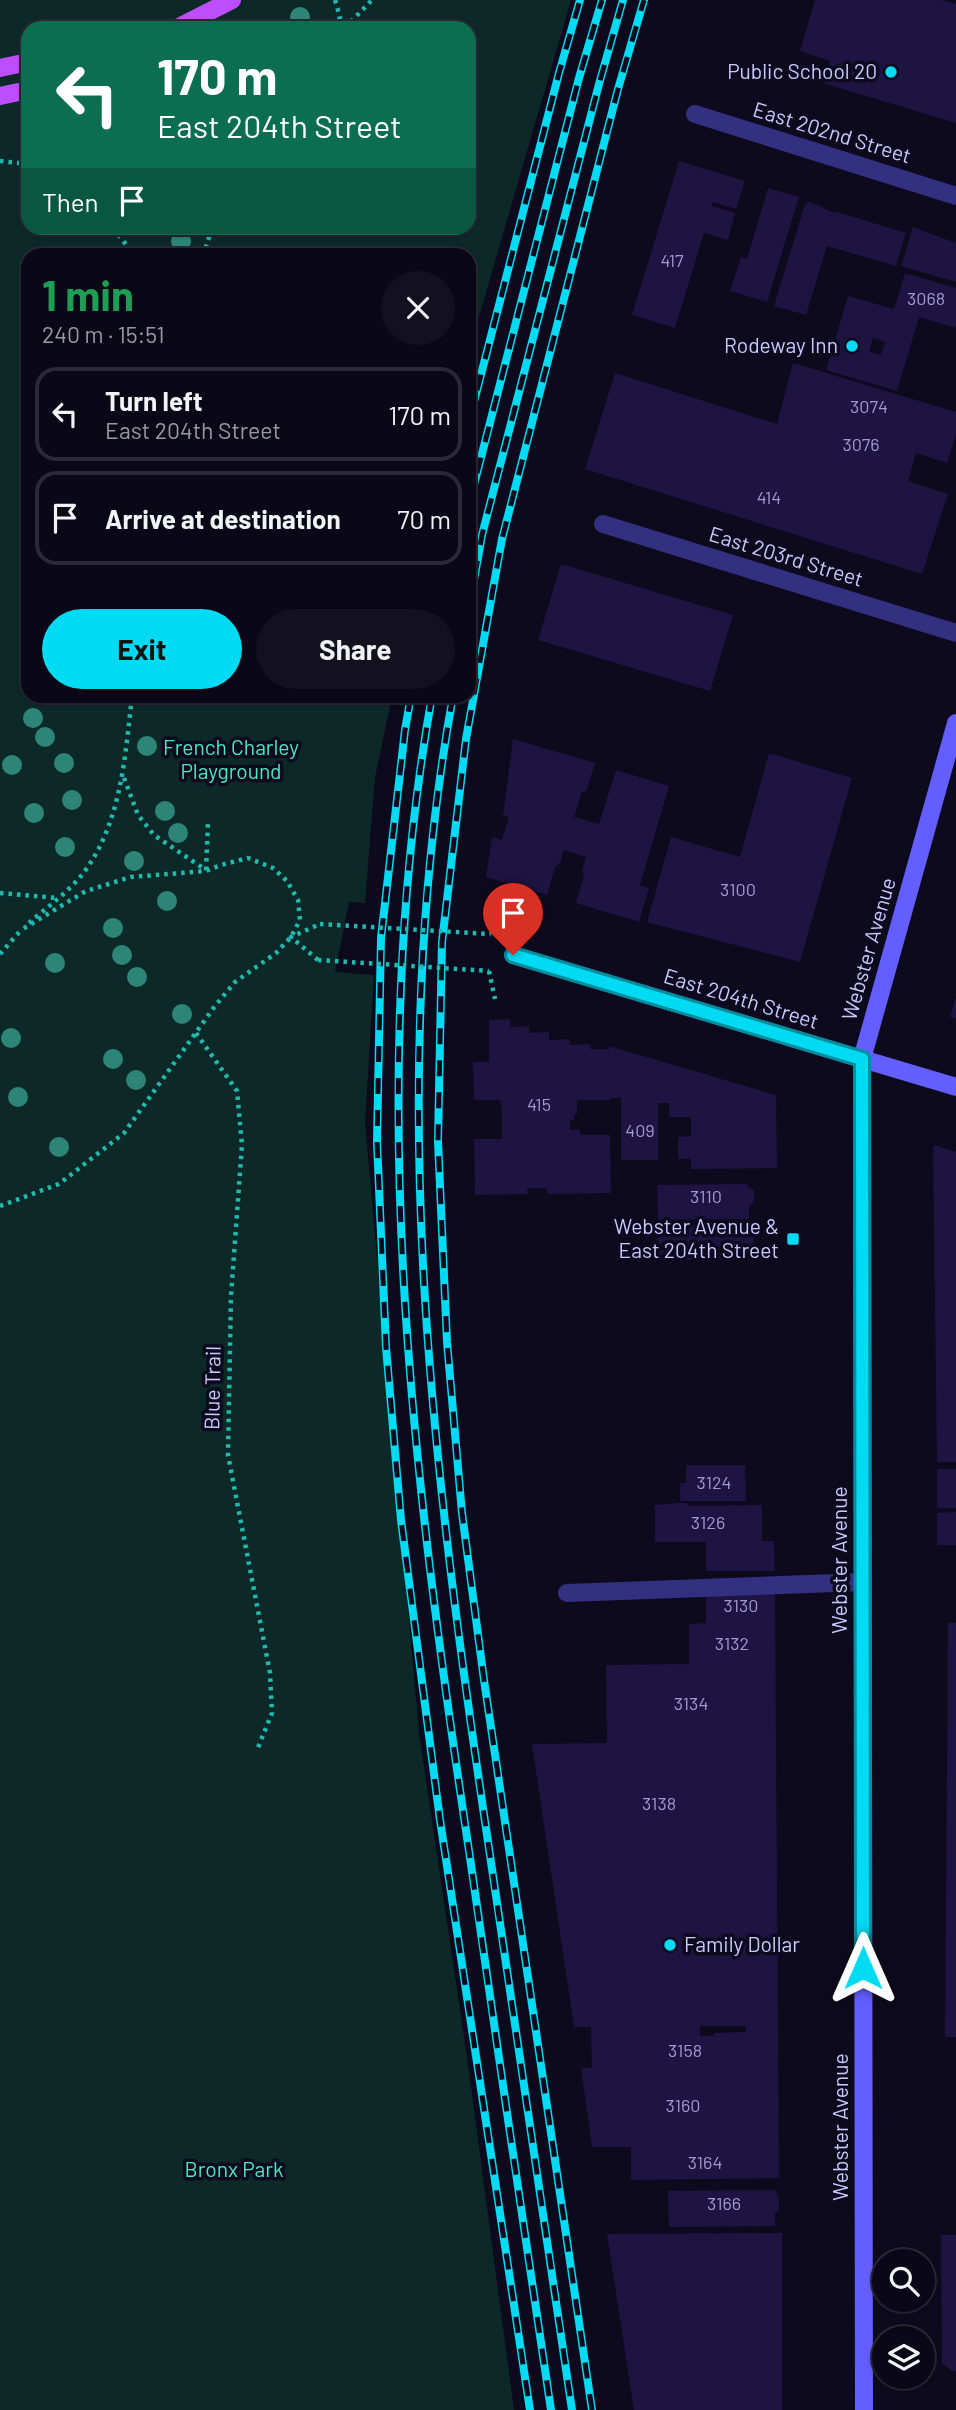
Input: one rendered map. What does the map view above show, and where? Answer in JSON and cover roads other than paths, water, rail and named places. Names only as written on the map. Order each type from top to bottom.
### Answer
[{"type":"main road","points":[[191,21],[232,0]]},
{"type":"main road","points":[[0,68],[21,64]]},
{"type":"main road","points":[[0,96],[21,92]]},
{"type":"main road","name":"Webster Avenue","points":[[863,2410],[862,1059],[956,723]]},
{"type":"main road","name":"East 204th Street","points":[[795,1040],[956,1087]]},
{"type":"street","name":"East 202nd Street","points":[[695,114],[956,196]]},
{"type":"street","name":"East 203rd Street","points":[[603,524],[956,633]]},
{"type":"street","name":"East 204th Street","points":[[513,955],[795,1040]]},
{"type":"street","points":[[567,1593],[862,1582]]},
{"type":"railway","points":[[476,394],[580,0]]},
{"type":"railway","points":[[476,477],[579,78],[602,0]]},
{"type":"railway","points":[[476,569],[482,535],[623,0]]},
{"type":"railway","points":[[476,683],[502,539],[618,89],[644,0]]},
{"type":"railway","points":[[410,703],[381,938],[377,1142],[386,1347],[401,1520],[440,1820],[530,2410]]},
{"type":"railway","points":[[431,703],[412,839],[401,983],[398,1127],[403,1271],[414,1415],[447,1701],[551,2410]]},
{"type":"railway","points":[[452,703],[432,839],[421,981],[419,1124],[423,1267],[433,1409],[448,1551],[572,2410]]},
{"type":"railway","points":[[472,703],[442,942],[438,1141],[447,1342],[462,1513],[484,1680],[592,2410]]},
{"type":"place","name":"Public School 20","points":[[891,72]]},
{"type":"place","name":"Rodeway Inn","points":[[852,346]]},
{"type":"place","name":"Webster Avenue & East 204th Street","points":[[793,1239]]},
{"type":"place","name":"Family Dollar","points":[[670,1945]]},
{"type":"park label","name":"French Charley Playground","points":[[231,760]]},
{"type":"park label","name":"Bronx Park","points":[[234,2170]]}]
